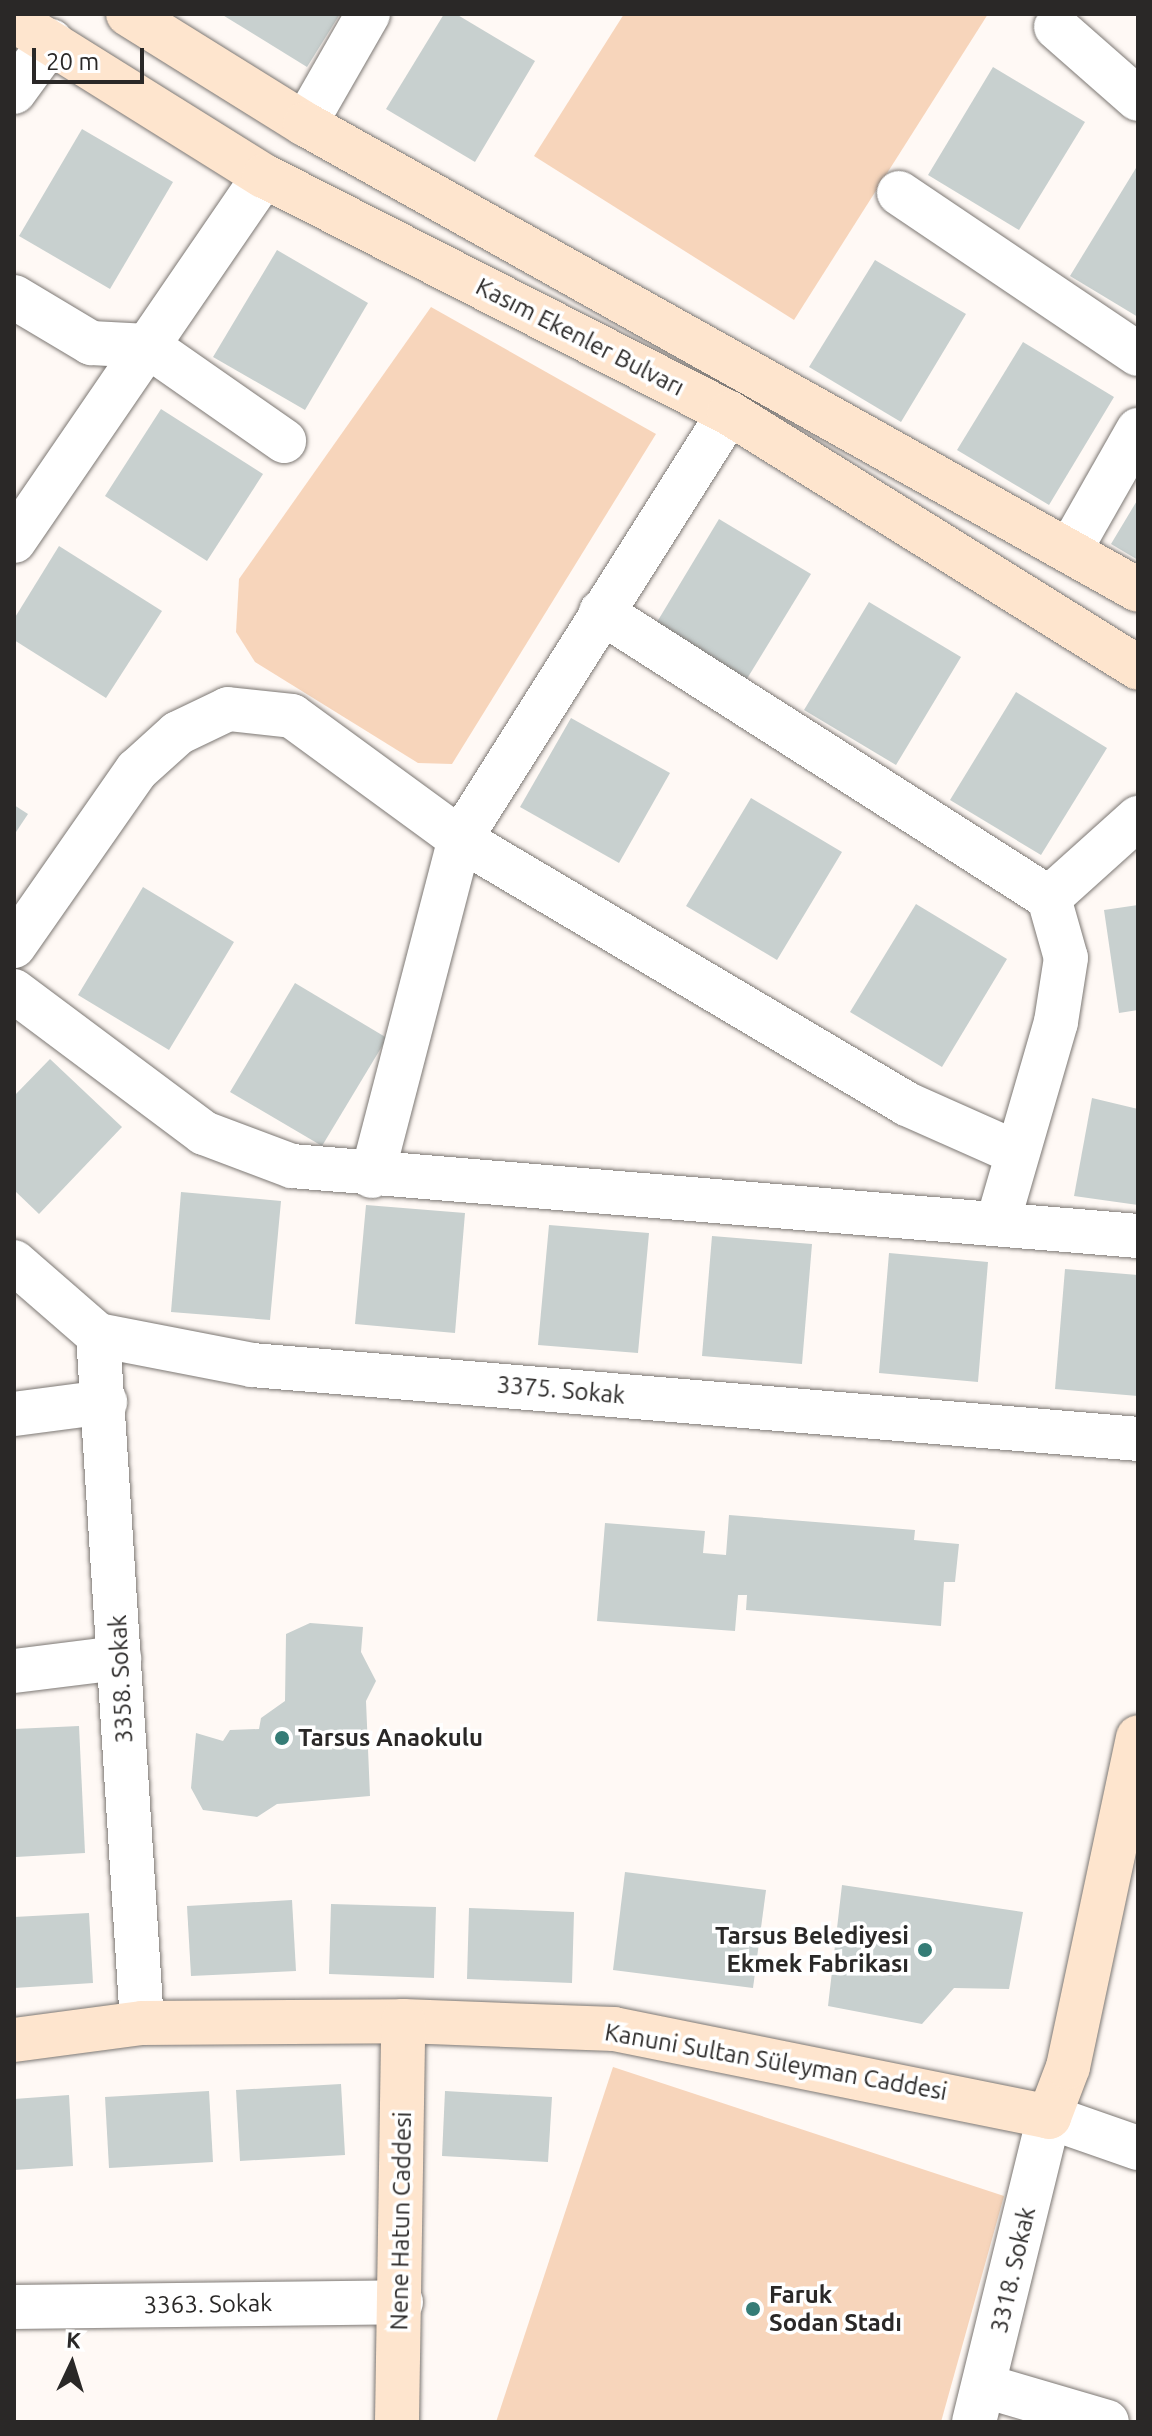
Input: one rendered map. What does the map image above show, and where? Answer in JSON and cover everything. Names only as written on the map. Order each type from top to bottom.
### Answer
[{"type":"street","name":"Kasım Ekenler Bulvarı","points":[[128,14],[305,124],[1071,548],[1138,590]]},
{"type":"street","points":[[305,124],[368,14]]},
{"type":"street","points":[[1056,27],[1138,99]]},
{"type":"street","name":"Kasım Ekenler Bulvarı","points":[[32,31],[264,176],[729,413],[1138,668]]},
{"type":"street","points":[[14,92],[32,31]]},
{"type":"street","points":[[14,541],[264,176]]},
{"type":"street","points":[[899,193],[1138,354]]},
{"type":"street","points":[[14,297],[91,343],[148,346],[284,441]]},
{"type":"street","points":[[372,1176],[460,839],[729,413]]},
{"type":"street","points":[[1071,548],[1138,430]]},
{"type":"street","points":[[601,612],[1049,898],[1066,958],[1056,1022],[998,1222]]},
{"type":"street","points":[[14,946],[137,770],[178,733],[228,709],[292,716],[460,839],[907,1104],[1017,1153]]},
{"type":"street","points":[[1049,898],[1138,818]]},
{"type":"street","points":[[14,991],[204,1133],[292,1166],[372,1176],[998,1222],[1138,1236]]},
{"type":"street","name":"3375. Sokak","points":[[14,1262],[98,1335],[252,1365],[1138,1439]]},
{"type":"street","name":"3358. Sokak","points":[[98,1335],[105,1402],[142,2023]]},
{"type":"street","points":[[14,1414],[105,1402]]},
{"type":"street","points":[[14,1671],[119,1658]]},
{"type":"street","points":[[1138,1737],[1134,1782],[1068,2067],[1049,2117],[1138,2148]]},
{"type":"street","name":"Kanuni Sultan Süleyman Caddesi","points":[[14,2040],[142,2023],[403,2021],[614,2029],[1049,2117]]},
{"type":"street","name":"Nene Hatun Caddesi","points":[[397,2422],[403,2021]]},
{"type":"street","name":"3318. Sokak","points":[[980,2404],[1049,2117]]},
{"type":"street","name":"3363. Sokak","points":[[14,2307],[401,2302]]},
{"type":"street","points":[[980,2404],[1107,2422]]},
{"type":"shaded area","points":[[624,14],[988,14],[794,320],[534,156]]},
{"type":"shaded area","points":[[431,307],[656,434],[452,764],[418,763],[255,662],[236,632],[239,579]]},
{"type":"shaded area","name":"Faruk Sodan Stadı","points":[[613,2067],[1004,2196],[941,2422],[496,2422]]},
{"type":"building","points":[[221,14],[340,14],[307,67]]},
{"type":"building","points":[[444,14],[456,14],[535,61],[475,162],[386,109]]},
{"type":"building","points":[[993,67],[1085,122],[1019,230],[928,175]]},
{"type":"building","points":[[82,129],[173,182],[110,289],[19,236]]},
{"type":"building","points":[[1138,169],[1138,317],[1070,276]]},
{"type":"building","points":[[277,250],[368,303],[305,410],[213,357]]},
{"type":"building","points":[[875,260],[966,314],[901,422],[809,367]]},
{"type":"building","points":[[1023,342],[1114,397],[1049,505],[957,450]]},
{"type":"building","points":[[161,409],[263,474],[207,561],[105,496]]},
{"type":"building","points":[[1138,499],[1138,560],[1111,544]]},
{"type":"building","points":[[719,519],[811,574],[745,682],[654,627]]},
{"type":"building","points":[[59,546],[162,611],[106,698],[14,640],[14,619]]},
{"type":"building","points":[[869,602],[961,657],[896,765],[804,710]]},
{"type":"building","points":[[1016,692],[1107,748],[1041,855],[950,800]]},
{"type":"building","points":[[571,718],[670,773],[619,863],[520,807]]},
{"type":"building","points":[[751,798],[842,852],[777,960],[686,906]]},
{"type":"building","points":[[14,805],[28,814],[14,835]]},
{"type":"building","points":[[143,887],[234,942],[169,1050],[78,995]]},
{"type":"building","points":[[916,904],[1007,959],[942,1067],[850,1012]]},
{"type":"building","points":[[1138,905],[1138,1010],[1119,1013],[1104,910]]},
{"type":"building","points":[[295,983],[387,1038],[322,1146],[230,1092]]},
{"type":"building","points":[[50,1059],[122,1127],[39,1214],[14,1190],[14,1096]]},
{"type":"building","points":[[1092,1098],[1138,1109],[1138,1205],[1074,1196]]},
{"type":"building","points":[[181,1192],[281,1201],[270,1320],[171,1312]]},
{"type":"building","points":[[366,1205],[465,1213],[455,1333],[355,1324]]},
{"type":"building","points":[[549,1225],[649,1233],[638,1353],[538,1345]]},
{"type":"building","points":[[712,1236],[812,1244],[802,1364],[702,1356]]},
{"type":"building","points":[[889,1253],[988,1262],[978,1382],[879,1373]]},
{"type":"building","points":[[1065,1269],[1138,1275],[1138,1396],[1055,1389]]},
{"type":"building","points":[[729,1515],[915,1530],[914,1540],[959,1544],[955,1582],[944,1582],[941,1626],[746,1610],[747,1595],[738,1595],[735,1631],[597,1621],[605,1523],[705,1531],[703,1553],[726,1555]]},
{"type":"building","points":[[310,1623],[363,1627],[361,1652],[376,1681],[366,1701],[370,1796],[277,1804],[257,1817],[203,1810],[191,1788],[196,1733],[223,1741],[230,1730],[259,1729],[261,1718],[285,1701],[286,1634]]},
{"type":"building","points":[[79,1726],[85,1853],[16,1857],[14,1729]]},
{"type":"building","points":[[625,1872],[766,1890],[753,1988],[613,1970]]},
{"type":"building","name":"Tarsus Belediyesi Ekmek Fabrikası","points":[[842,1885],[1023,1912],[1009,1989],[954,1988],[922,2024],[828,2006]]},
{"type":"building","points":[[292,1900],[296,1971],[191,1976],[187,1906]]},
{"type":"building","points":[[331,1904],[436,1907],[434,1978],[329,1974]]},
{"type":"building","points":[[469,1908],[574,1912],[572,1983],[467,1979]]},
{"type":"building","points":[[89,1913],[93,1983],[14,1988],[14,1917]]},
{"type":"building","points":[[341,2084],[345,2155],[240,2161],[236,2090]]},
{"type":"building","points":[[209,2091],[213,2162],[109,2168],[105,2097]]},
{"type":"building","points":[[445,2091],[552,2097],[548,2162],[442,2156]]},
{"type":"building","points":[[69,2095],[73,2166],[14,2170],[14,2099]]},
{"type":"place","name":"Tarsus Anaokulu","points":[[282,1738]]},
{"type":"place","name":"Tarsus Belediyesi Ekmek Fabrikası","points":[[925,1950]]},
{"type":"place","name":"Faruk Sodan Stadı","points":[[753,2309]]}]
